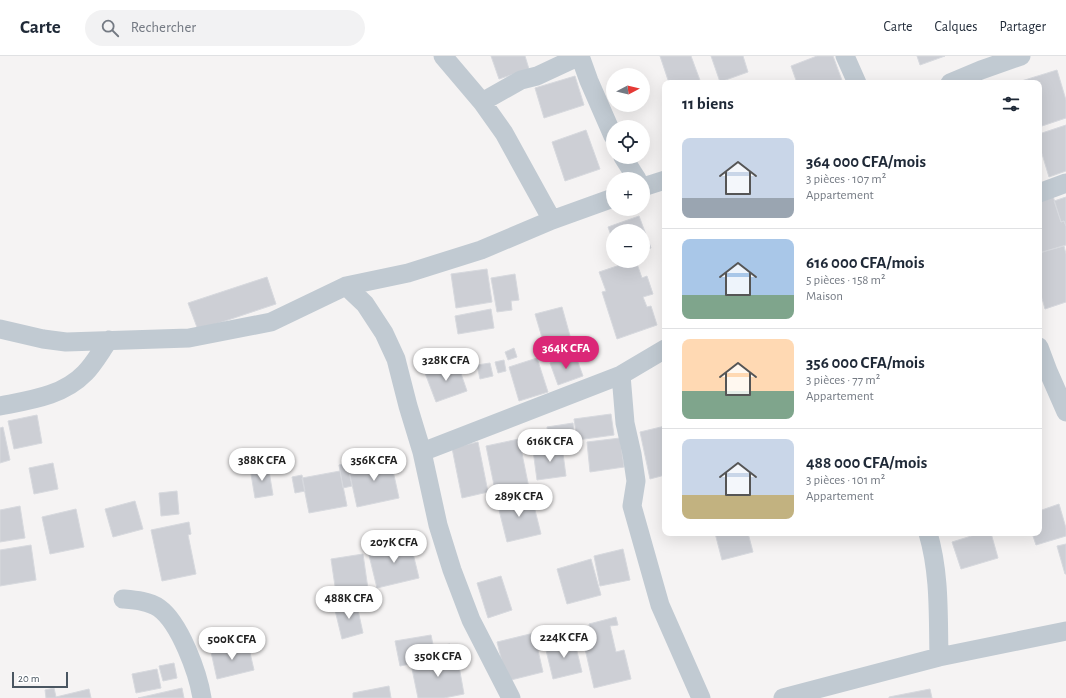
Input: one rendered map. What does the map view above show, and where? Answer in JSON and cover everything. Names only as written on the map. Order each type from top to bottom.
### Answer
[{"type":"street","points":[[443,56],[482,102],[504,133],[552,220]]},
{"type":"street","points":[[482,102],[521,80],[538,76],[580,56],[606,120]]},
{"type":"street","points":[[845,56],[856,80]]},
{"type":"street","points":[[957,80],[1021,56]]},
{"type":"street","points":[[650,183],[662,181]]},
{"type":"street","points":[[1042,192],[1066,183]]},
{"type":"street","points":[[0,329],[43,339],[66,342],[189,338],[271,322],[346,286],[408,273],[481,250],[552,220],[606,201]]},
{"type":"street","points":[[346,286],[365,304],[384,333],[396,359],[422,452],[438,525],[452,570],[471,620],[511,698]]},
{"type":"street","points":[[0,406],[46,396],[69,386],[86,373],[109,340]]},
{"type":"street","points":[[422,452],[620,375],[662,351]]},
{"type":"street","points":[[1042,354],[1066,412]]},
{"type":"street","points":[[620,375],[626,423],[636,481],[632,506],[660,605],[701,698]]},
{"type":"street","points":[[929,536],[934,553],[938,582],[939,657]]},
{"type":"street","points":[[123,598],[141,601],[158,608],[175,625],[190,658],[201,688],[202,698]]},
{"type":"street","points":[[783,698],[939,657],[1066,631]]},
{"type":"building","points":[[491,56],[525,56],[529,69],[499,79]]},
{"type":"building","points":[[660,56],[691,56],[700,80],[668,80]]},
{"type":"building","points":[[711,56],[743,56],[748,72],[726,80],[719,80]]},
{"type":"building","points":[[817,56],[833,56],[842,80],[796,80],[791,66]]},
{"type":"building","points":[[917,56],[945,56],[920,65]]},
{"type":"building","points":[[1057,70],[1066,100],[1066,118],[1042,126],[1042,80],[1025,80]]},
{"type":"building","points":[[575,76],[584,105],[544,118],[535,88]]},
{"type":"building","points":[[1066,125],[1066,171],[1049,177],[1042,154],[1042,133]]},
{"type":"building","points":[[586,130],[600,169],[565,181],[552,142]]},
{"type":"building","points":[[1053,196],[1061,222],[1064,221],[1066,226],[1066,245],[1042,252],[1042,199]]},
{"type":"building","points":[[1066,197],[1066,226],[1064,221],[1061,222],[1054,201]]},
{"type":"building","points":[[639,216],[642,224],[616,224]]},
{"type":"building","points":[[1064,246],[1066,254],[1066,302],[1045,309],[1042,298],[1042,252]]},
{"type":"building","points":[[611,268],[638,268],[642,278],[647,276],[653,294],[643,297],[647,307],[651,306],[657,325],[617,339],[602,292],[606,291],[599,272]]},
{"type":"building","points":[[487,269],[492,302],[456,308],[451,274]]},
{"type":"building","points":[[515,274],[519,300],[511,301],[512,310],[497,312],[491,278]]},
{"type":"building","points":[[267,277],[276,304],[198,330],[188,303]]},
{"type":"building","points":[[562,307],[572,343],[546,351],[535,314]]},
{"type":"building","points":[[491,309],[494,328],[458,334],[455,316]]},
{"type":"building","points":[[514,348],[517,357],[508,360],[505,352]]},
{"type":"building","points":[[575,354],[583,376],[558,385],[550,363]]},
{"type":"building","points":[[537,358],[548,392],[519,401],[509,367]]},
{"type":"building","points":[[504,360],[506,371],[498,373],[495,362]]},
{"type":"building","points":[[457,362],[467,391],[436,402],[425,373]]},
{"type":"building","points":[[490,363],[493,376],[480,379],[477,365]]},
{"type":"building","points":[[611,414],[614,435],[577,440],[574,419]]},
{"type":"building","points":[[37,415],[42,443],[14,449],[8,421]]},
{"type":"building","points":[[573,423],[575,440],[549,444],[547,427]]},
{"type":"building","points":[[3,427],[10,460],[0,463],[0,428]]},
{"type":"building","points":[[662,427],[662,476],[650,479],[640,432]]},
{"type":"building","points":[[620,438],[624,467],[590,472],[587,442]]},
{"type":"building","points":[[519,439],[529,488],[496,495],[486,446]]},
{"type":"building","points":[[478,442],[488,492],[462,498],[452,448]]},
{"type":"building","points":[[562,446],[566,476],[537,480],[533,450]]},
{"type":"building","points":[[390,457],[399,498],[357,507],[348,466]]},
{"type":"building","points":[[53,463],[58,489],[34,494],[29,468]]},
{"type":"building","points":[[347,463],[352,486],[343,488],[339,465]]},
{"type":"building","points":[[268,465],[273,495],[255,498],[250,468]]},
{"type":"building","points":[[340,471],[347,506],[309,513],[302,478]]},
{"type":"building","points":[[302,475],[305,491],[295,493],[292,477]]},
{"type":"building","points":[[177,491],[179,514],[161,516],[159,493]]},
{"type":"building","points":[[531,494],[541,534],[507,542],[497,502]]},
{"type":"building","points":[[135,501],[143,529],[113,537],[105,509]]},
{"type":"building","points":[[1059,504],[1066,528],[1066,536],[1036,545],[1033,536],[1042,536],[1042,510]]},
{"type":"building","points":[[20,506],[25,538],[0,542],[0,510]]},
{"type":"building","points":[[76,509],[84,547],[50,554],[42,517]]},
{"type":"building","points":[[189,522],[191,534],[188,535],[196,574],[162,581],[151,530]]},
{"type":"building","points":[[716,536],[749,536],[753,552],[722,560]]},
{"type":"building","points":[[971,536],[992,536],[998,558],[961,569],[952,542]]},
{"type":"building","points":[[410,541],[419,578],[377,588],[368,551]]},
{"type":"building","points":[[1066,544],[1066,574],[1065,574],[1057,546]]},
{"type":"building","points":[[31,545],[36,580],[0,586],[0,550]]},
{"type":"building","points":[[623,549],[630,580],[600,586],[594,556]]},
{"type":"building","points":[[363,554],[368,589],[336,593],[331,559]]},
{"type":"building","points":[[591,559],[601,595],[567,604],[557,569]]},
{"type":"building","points":[[501,576],[512,610],[488,618],[477,583]]},
{"type":"building","points":[[356,601],[363,633],[342,639],[334,606]]},
{"type":"building","points":[[616,617],[618,625],[610,626],[616,652],[624,650],[631,679],[594,688],[583,640],[592,638],[589,624]]},
{"type":"building","points":[[534,633],[543,672],[507,681],[497,642]]},
{"type":"building","points":[[431,635],[436,659],[400,666],[395,641]]},
{"type":"building","points":[[574,639],[582,672],[553,679],[545,646]]},
{"type":"building","points":[[248,644],[254,670],[217,679],[211,652]]},
{"type":"building","points":[[450,644],[452,656],[436,659],[433,647]]},
{"type":"building","points":[[457,655],[464,694],[444,698],[418,698],[411,664]]},
{"type":"building","points":[[174,663],[177,678],[163,681],[159,666]]},
{"type":"building","points":[[157,669],[161,688],[136,693],[132,674]]},
{"type":"building","points":[[389,686],[391,698],[353,698],[353,693]]},
{"type":"building","points":[[54,688],[56,697],[89,689],[91,698],[46,698],[45,690]]},
{"type":"building","points":[[182,688],[184,698],[138,698]]},
{"type":"building","points":[[930,689],[932,698],[889,698],[889,697]]}]
